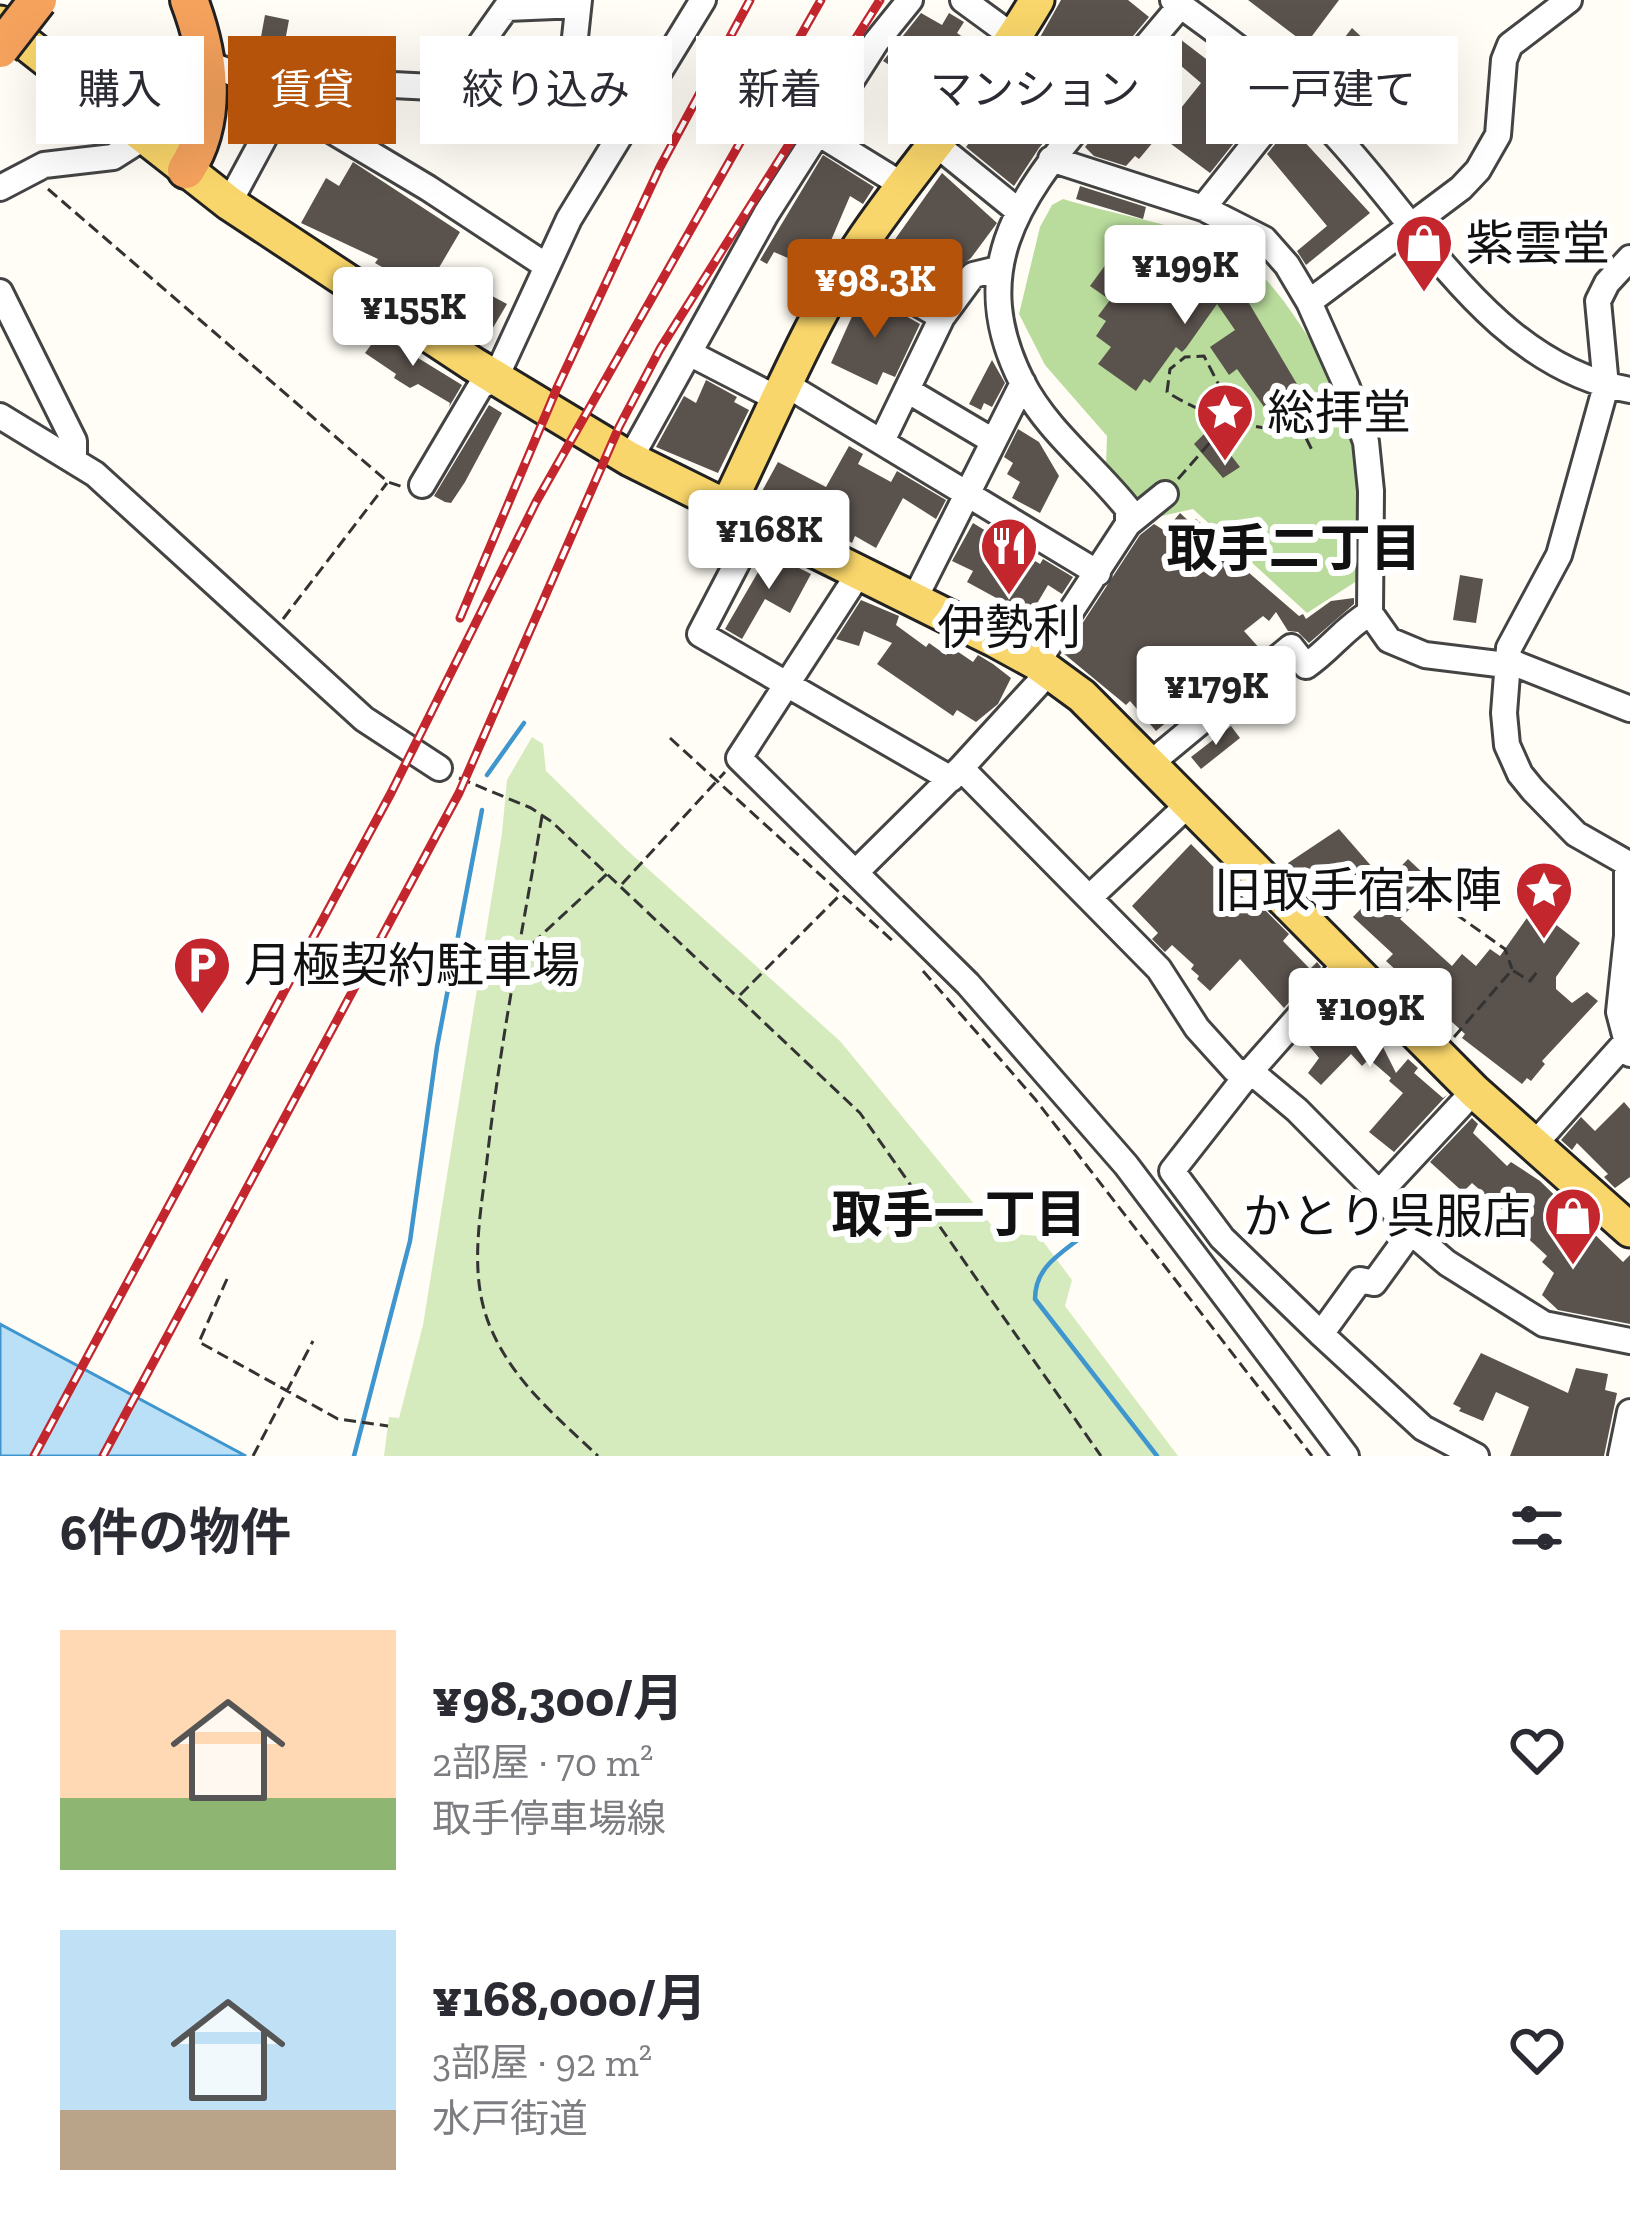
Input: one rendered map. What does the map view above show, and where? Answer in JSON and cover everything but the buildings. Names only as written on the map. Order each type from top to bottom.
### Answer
[{"type":"highway","points":[[0,27],[19,0]]},
{"type":"highway","points":[[0,49],[38,0]]},
{"type":"highway","points":[[185,170],[203,142],[208,106],[206,62],[189,0]]},
{"type":"main road","points":[[1016,36],[1037,0]]},
{"type":"main road","points":[[0,27],[36,55]]},
{"type":"main road","points":[[151,144],[316,263],[630,459],[1043,668],[1100,712],[1474,1090],[1630,1229]]},
{"type":"main road","points":[[727,507],[848,264],[937,145]]},
{"type":"street","points":[[672,51],[704,0]]},
{"type":"street","points":[[864,61],[910,0]]},
{"type":"street","points":[[1309,302],[1461,188],[1478,170],[1498,135],[1504,60],[1510,45],[1568,0]]},
{"type":"street","points":[[971,2],[1013,36]]},
{"type":"street","points":[[396,85],[433,87],[460,73],[506,8],[579,3],[575,36]]},
{"type":"street","points":[[1129,524],[1128,509],[1072,448],[1023,383],[1001,324],[998,268],[1017,210],[1051,159],[1177,3],[1219,36]]},
{"type":"street","points":[[206,62],[228,71]]},
{"type":"street","points":[[0,188],[27,170],[62,161],[113,158],[134,144]]},
{"type":"street","points":[[229,202],[261,144]]},
{"type":"street","points":[[355,144],[545,265]]},
{"type":"street","points":[[414,486],[481,387],[496,377],[545,265],[616,144]]},
{"type":"street","points":[[630,459],[766,214],[811,144]]},
{"type":"street","points":[[836,144],[904,186]]},
{"type":"street","points":[[1203,208],[1254,144]]},
{"type":"street","points":[[1343,144],[1471,293],[1524,344],[1551,362],[1618,388]]},
{"type":"street","points":[[937,145],[1017,210]]},
{"type":"street","points":[[1051,159],[1203,208],[1264,239],[1287,265],[1347,387],[1366,442],[1371,491],[1370,613],[1389,640],[1425,655],[1506,662],[1630,709]]},
{"type":"street","points":[[1533,1145],[1628,1048],[1619,1012],[1627,863],[1576,834],[1520,774],[1507,745],[1506,662],[1558,555],[1618,388],[1598,301],[1606,283],[1630,257]]},
{"type":"street","points":[[848,264],[942,317]]},
{"type":"street","points":[[882,441],[942,317],[973,275],[998,268]]},
{"type":"street","points":[[0,292],[74,441],[74,459]]},
{"type":"street","points":[[689,353],[882,441],[1098,573]]},
{"type":"street","points":[[914,600],[1023,383]]},
{"type":"street","points":[[907,390],[993,441]]},
{"type":"street","points":[[0,416],[47,448],[74,459],[364,719],[439,768]]},
{"type":"street","points":[[857,871],[956,773],[1043,668],[1129,524],[1165,494]]},
{"type":"street","points":[[750,538],[700,634],[956,773],[1090,897],[1159,969],[1197,1028],[1235,1070],[1249,1074],[1297,1110],[1447,1263],[1544,1324],[1630,1342]]},
{"type":"street","points":[[859,573],[739,758],[968,984],[1126,1165],[1346,1456]]},
{"type":"street","points":[[1163,753],[1291,647],[1306,666],[1348,626],[1370,613]]},
{"type":"street","points":[[1090,897],[1191,802]]},
{"type":"street","points":[[1347,962],[1172,1171],[1222,1238],[1321,1334],[1424,1428],[1477,1456]]},
{"type":"street","points":[[1379,1192],[1474,1090]]},
{"type":"street","points":[[1321,1334],[1360,1280],[1374,1283],[1412,1232]]},
{"type":"street","points":[[1187,1243],[1222,1238]]},
{"type":"street","points":[[1621,1456],[1630,1412]]},
{"type":"path","points":[[27,170],[388,482],[414,486]]},
{"type":"path","points":[[1239,424],[1204,356],[1185,357],[1170,369],[1167,392],[1198,411],[1229,421],[1239,424],[1257,429],[1303,432],[1312,450]]},
{"type":"path","points":[[1165,494],[1229,421]]},
{"type":"path","points":[[271,634],[388,482]]},
{"type":"path","points":[[670,738],[896,944]]},
{"type":"path","points":[[439,768],[542,814],[860,1113],[1101,1456]]},
{"type":"path","points":[[621,885],[717,781]]},
{"type":"path","points":[[542,814],[502,1038],[477,1263],[490,1328],[512,1368],[539,1401],[598,1456]]},
{"type":"path","points":[[518,958],[607,874]]},
{"type":"path","points":[[739,996],[842,893]]},
{"type":"path","points":[[1462,901],[1454,907],[1456,915],[1505,949],[1512,970],[1530,981],[1540,968]]},
{"type":"path","points":[[911,957],[1035,1099],[1312,1456]]},
{"type":"path","points":[[1449,1043],[1512,970]]},
{"type":"path","points":[[227,1279],[199,1342],[338,1419],[388,1426]]},
{"type":"path","points":[[253,1456],[313,1341]]},
{"type":"green space","points":[[1063,199],[1214,242],[1252,266],[1282,298],[1320,356],[1347,416],[1359,474],[1363,577],[1307,613],[1193,509],[1157,517],[1106,465],[1107,436],[1045,365],[1019,314],[1040,227],[1052,205]]},
{"type":"green space","points":[[532,737],[543,744],[546,771],[840,1041],[998,1233],[1039,1236],[1072,1280],[1065,1306],[1178,1456],[384,1456],[389,1417],[399,1418],[423,1325],[507,780]]},
{"type":"water","points":[[0,1324],[246,1456],[0,1456]]},
{"type":"waterway","points":[[487,775],[524,723]]},
{"type":"waterway","points":[[354,1456],[410,1241],[437,1047],[482,810]]},
{"type":"waterway","points":[[1079,1239],[1043,1271],[1035,1299],[1157,1456]]},
{"type":"railway","points":[[460,618],[557,388],[660,167],[750,0]]},
{"type":"railway","points":[[34,1456],[391,793],[536,502],[821,0]]},
{"type":"railway","points":[[103,1456],[459,793],[619,427],[660,349],[880,0]]},
{"type":"place","name":"紫雲堂","points":[[1424,294]]},
{"type":"place","name":"総拝堂","points":[[1225,463]]},
{"type":"place","name":"伊勢利","points":[[1009,597]]},
{"type":"place","name":"旧取手宿本陣","points":[[1544,941]]},
{"type":"place","name":"月極契約駐車場","points":[[202,1016]]},
{"type":"place","name":"かとり呉服店","points":[[1573,1267]]},
{"type":"district","name":"取手二丁目","points":[[1294,548]]},
{"type":"district","name":"取手一丁目","points":[[959,1214]]}]
